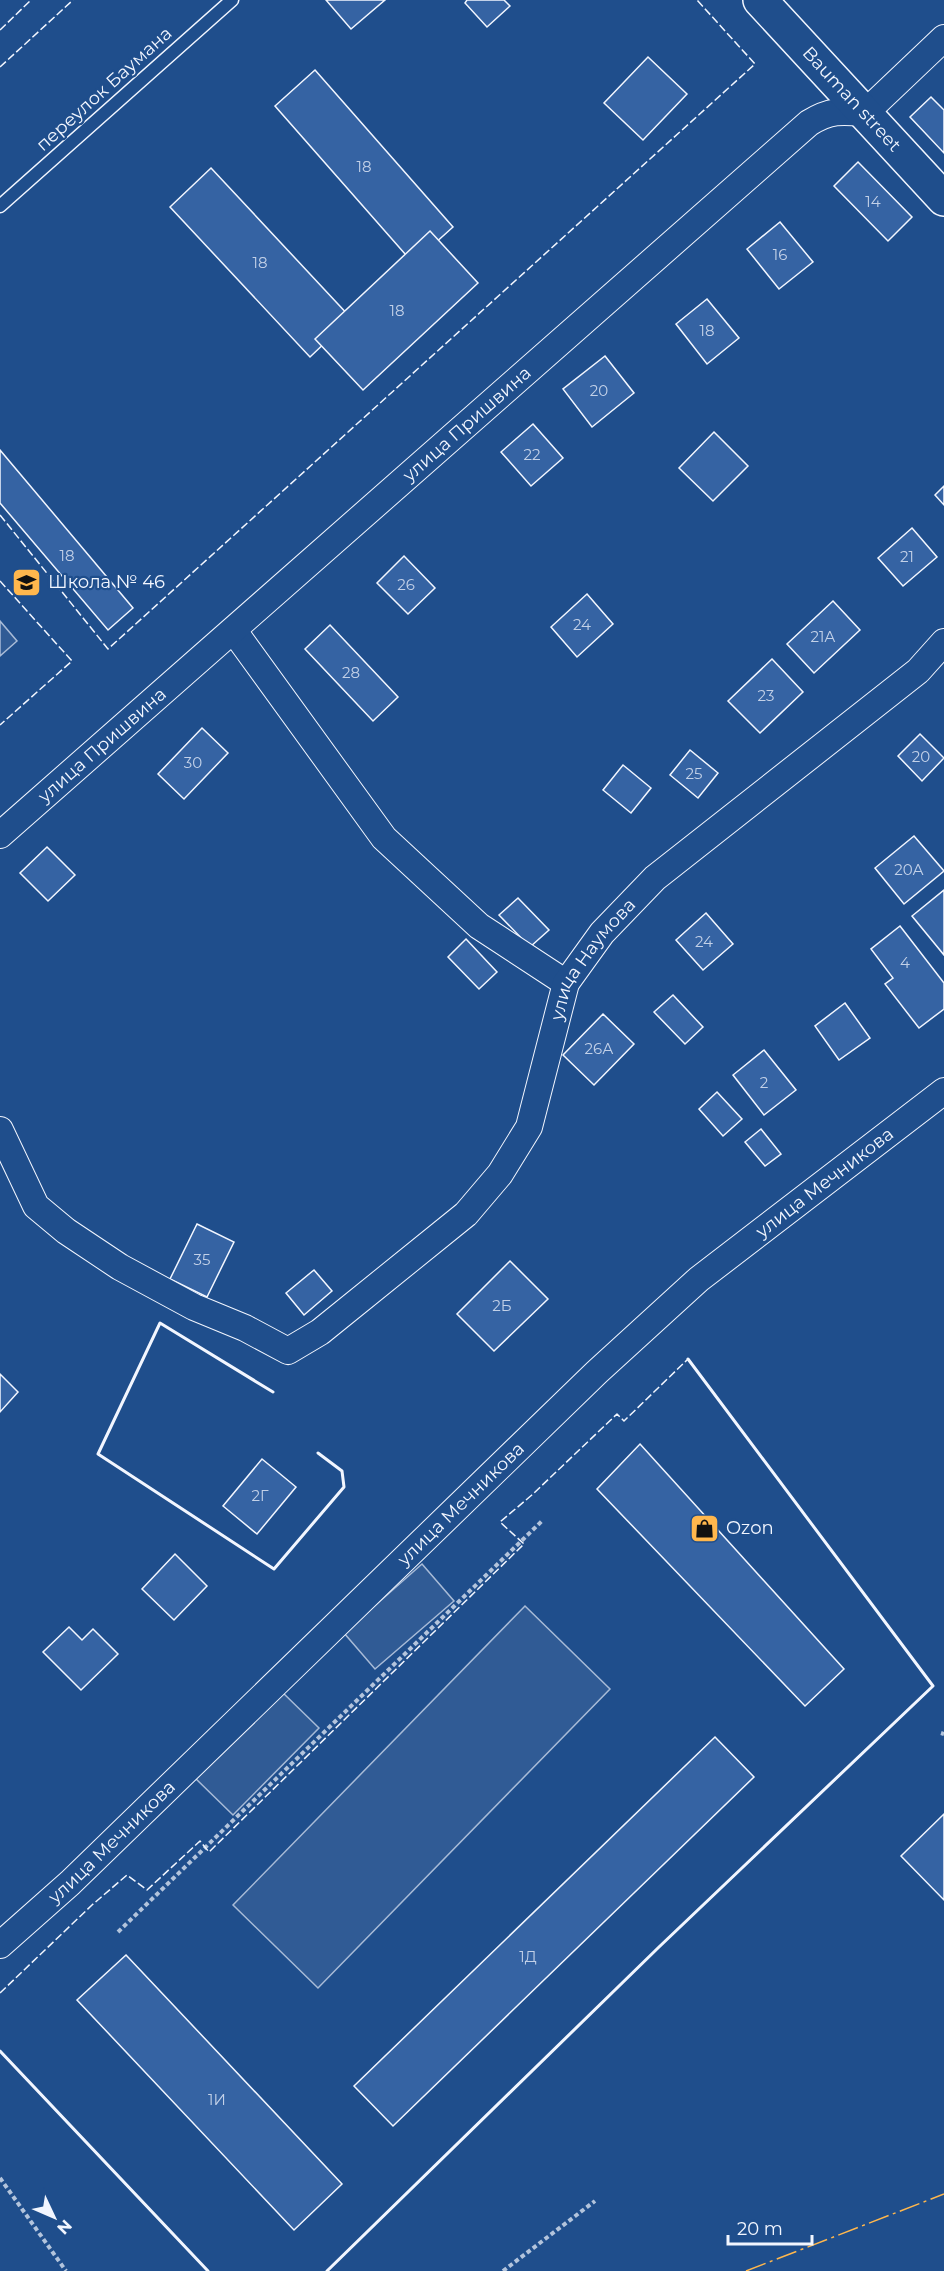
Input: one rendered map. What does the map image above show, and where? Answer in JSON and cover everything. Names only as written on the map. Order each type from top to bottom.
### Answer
[{"type":"main road","name":"Bauman street","points":[[760,0],[944,199]]},
{"type":"street","points":[[865,113],[944,38]]},
{"type":"street","name":"улица Пришвина","points":[[0,835],[809,123],[822,115],[836,111],[865,113]]},
{"type":"street","points":[[234,631],[384,838],[479,927],[566,982]]},
{"type":"street","name":"улица Наумова","points":[[0,1130],[36,1206],[66,1231],[120,1267],[288,1351],[320,1332],[466,1214],[500,1174],[529,1126],[566,982],[602,933],[655,878],[918,670],[944,642]]},
{"type":"street","name":"улица Мечникова","points":[[0,1945],[70,1883],[597,1372],[699,1279],[944,1091]]},
{"type":"lane","name":"переулок Баумана","points":[[0,206],[232,0]]},
{"type":"path","points":[[118,1932],[543,1520]]},
{"type":"path","points":[[0,2178],[66,2271]]},
{"type":"path","points":[[503,2271],[595,2201]]},
{"type":"shaded area","points":[[0,621],[17,641],[0,656]]},
{"type":"shaded area","points":[[422,1564],[454,1601],[375,1669],[344,1633]]},
{"type":"shaded area","points":[[525,1606],[610,1689],[318,1988],[233,1905]]},
{"type":"shaded area","points":[[280,1690],[319,1728],[233,1815],[194,1777]]},
{"type":"building","points":[[326,0],[385,0],[351,29]]},
{"type":"building","points":[[467,0],[504,0],[510,6],[487,27],[465,3]]},
{"type":"building","points":[[648,57],[687,94],[643,140],[604,103]]},
{"type":"building","points":[[315,70],[453,227],[413,263],[275,106]]},
{"type":"building","points":[[931,97],[944,110],[944,153],[910,117]]},
{"type":"building","points":[[858,162],[912,217],[888,241],[834,186]]},
{"type":"building","points":[[211,168],[351,318],[310,357],[170,207]]},
{"type":"building","points":[[780,222],[813,262],[779,289],[747,249]]},
{"type":"building","points":[[430,231],[478,283],[363,390],[315,339]]},
{"type":"building","points":[[707,299],[739,338],[707,364],[676,324]]},
{"type":"building","points":[[605,356],[634,393],[592,427],[563,389]]},
{"type":"building","points":[[533,424],[563,458],[531,486],[501,452]]},
{"type":"building","points":[[714,432],[748,466],[713,501],[679,468]]},
{"type":"building","points":[[0,450],[133,608],[108,630],[0,503]]},
{"type":"building","points":[[944,486],[944,505],[935,495]]},
{"type":"building","points":[[912,528],[937,557],[903,586],[878,558]]},
{"type":"building","points":[[404,556],[435,588],[408,614],[377,583]]},
{"type":"building","points":[[587,594],[613,624],[577,657],[551,627]]},
{"type":"building","points":[[833,601],[860,630],[814,673],[787,644]]},
{"type":"building","points":[[330,625],[398,697],[373,721],[305,649]]},
{"type":"building","points":[[772,659],[803,692],[760,733],[728,701]]},
{"type":"building","points":[[202,728],[228,753],[184,799],[158,774]]},
{"type":"building","points":[[920,734],[944,758],[922,781],[898,756]]},
{"type":"building","points":[[690,750],[718,773],[698,798],[670,775]]},
{"type":"building","points":[[623,765],[651,788],[631,813],[603,790]]},
{"type":"building","points":[[914,836],[944,871],[904,904],[875,868]]},
{"type":"building","points":[[47,847],[75,875],[48,901],[20,873]]},
{"type":"building","points":[[944,890],[944,955],[912,916]]},
{"type":"building","points":[[518,898],[549,930],[530,947],[499,915]]},
{"type":"building","points":[[706,913],[733,944],[703,970],[676,940]]},
{"type":"building","points":[[900,926],[944,983],[944,1009],[919,1028],[885,984],[893,978],[871,949]]},
{"type":"building","points":[[466,939],[497,972],[479,989],[448,957]]},
{"type":"building","points":[[673,995],[703,1027],[685,1044],[654,1012]]},
{"type":"building","points":[[845,1003],[870,1038],[839,1060],[815,1026]]},
{"type":"building","points":[[603,1014],[634,1044],[594,1085],[563,1055]]},
{"type":"building","points":[[764,1050],[796,1090],[764,1115],[733,1075]]},
{"type":"building","points":[[717,1092],[742,1119],[723,1136],[699,1109]]},
{"type":"building","points":[[761,1129],[781,1154],[765,1166],[745,1142]]},
{"type":"building","points":[[197,1224],[234,1242],[207,1297],[170,1279]]},
{"type":"building","points":[[510,1261],[548,1299],[494,1351],[457,1314]]},
{"type":"building","points":[[314,1270],[332,1291],[304,1315],[286,1293]]},
{"type":"building","points":[[0,1374],[18,1392],[0,1412]]},
{"type":"building","points":[[640,1444],[844,1669],[805,1706],[597,1489]]},
{"type":"building","points":[[262,1459],[296,1487],[257,1534],[223,1506]]},
{"type":"building","points":[[175,1554],[207,1586],[174,1620],[142,1589]]},
{"type":"building","points":[[69,1627],[82,1640],[93,1629],[118,1654],[81,1690],[43,1652]]},
{"type":"building","points":[[715,1737],[754,1777],[393,2126],[354,2086]]},
{"type":"building","points":[[944,1814],[944,1900],[901,1856]]},
{"type":"building","points":[[126,1955],[342,2184],[294,2230],[77,2000]]},
{"type":"fence","points":[[0,30],[31,0]]},
{"type":"fence","points":[[0,67],[73,0]]},
{"type":"fence","points":[[0,515],[108,649],[755,64],[697,0]]},
{"type":"fence","points":[[0,581],[72,661],[0,725]]},
{"type":"fence","points":[[0,1993],[92,1905],[127,1875],[147,1890],[200,1841],[209,1852],[524,1544],[500,1522],[533,1494],[617,1414],[624,1421],[688,1359]]},
{"type":"wall","points":[[273,1392],[160,1323],[98,1454],[274,1569],[344,1487],[342,1471],[318,1453]]},
{"type":"wall","points":[[327,2271],[659,1947],[933,1686],[688,1359]]},
{"type":"wall","points":[[0,2051],[208,2271]]},
{"type":"power","points":[[746,2271],[944,2194]]},
{"type":"place","name":"Школа № 46","points":[[27,582]]},
{"type":"place","name":"Ozon","points":[[705,1528]]}]
